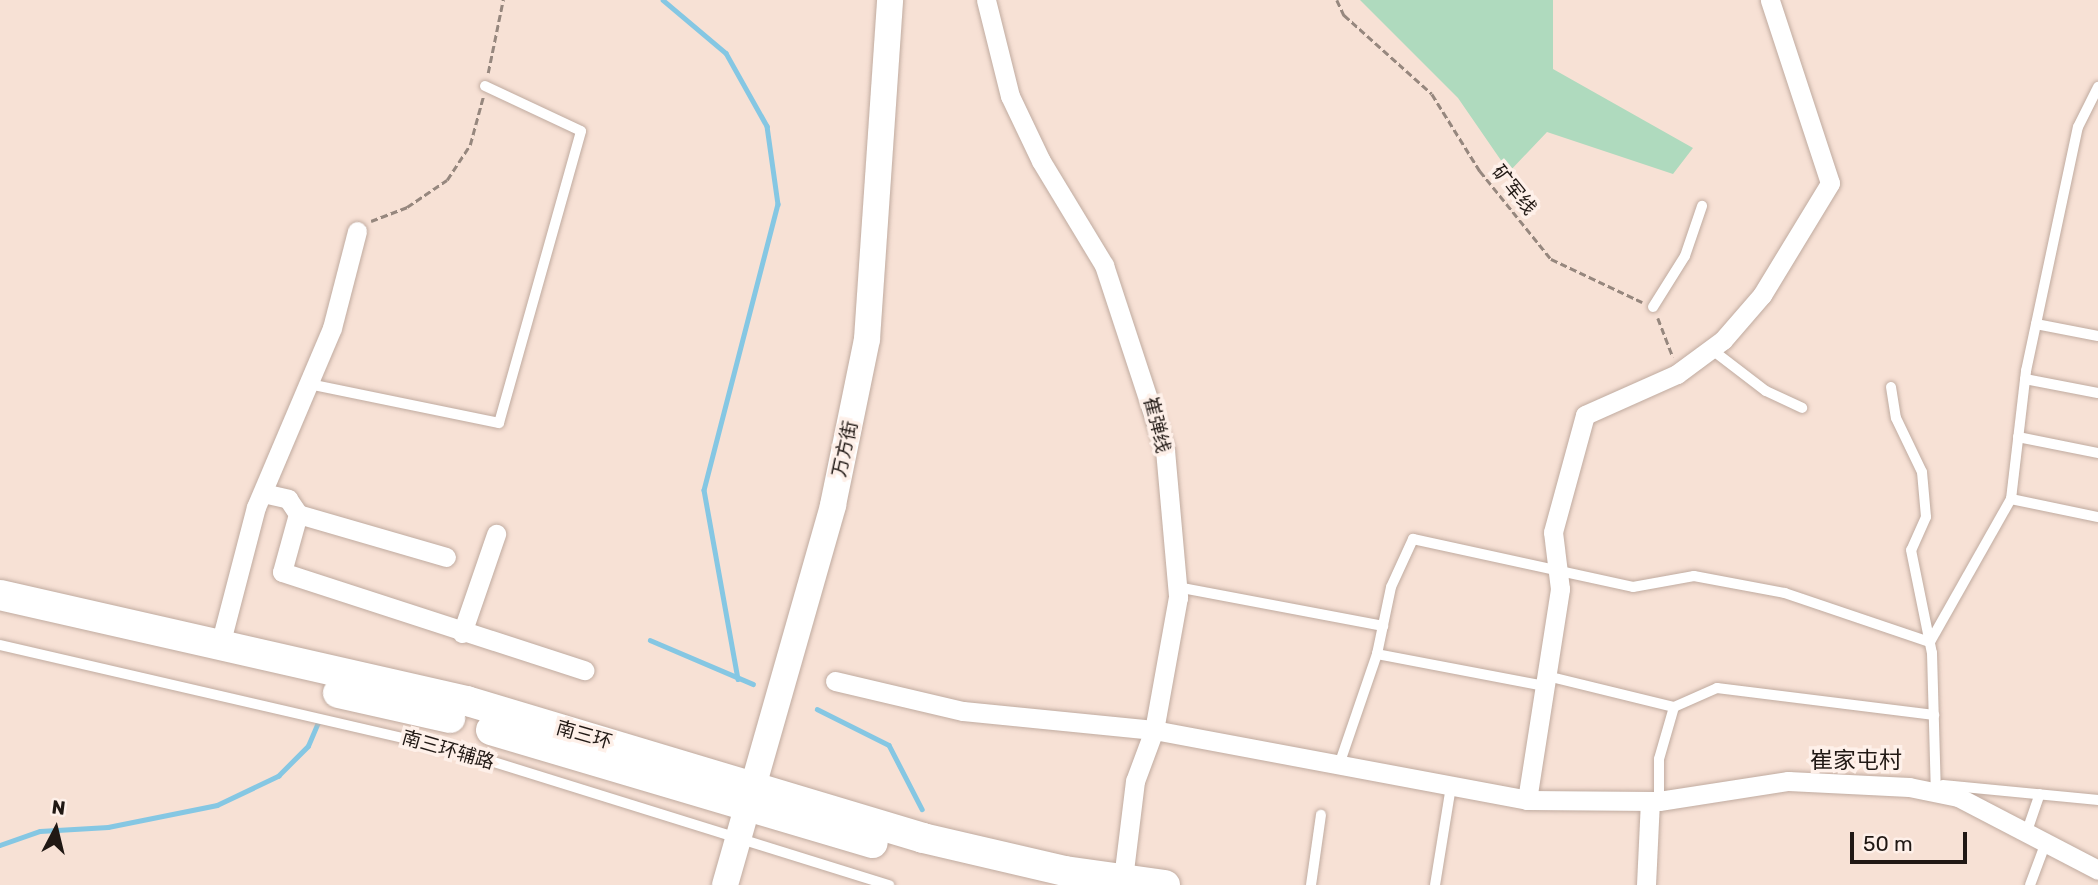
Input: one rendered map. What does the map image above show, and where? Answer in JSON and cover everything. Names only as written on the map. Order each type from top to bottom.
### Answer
[{"type":"main road","name":"南三环","points":[[0,596],[467,701],[748,793],[918,857],[1040,885]]},
{"type":"main road","name":"南三环","points":[[0,616],[458,720],[923,838],[1123,879],[1165,885]]},
{"type":"street","name":"万方街","points":[[725,885],[748,793],[833,505],[867,339],[890,0]]},
{"type":"street","name":"崔弹线","points":[[986,0],[1010,96],[1041,161],[1104,265],[1141,364],[1165,450],[1177,587],[1154,730],[1135,781],[1123,879]]},
{"type":"street","points":[[1527,800],[1546,681],[1558,570],[1553,532],[1585,415],[1677,374],[1711,349],[1762,295],[1830,183],[1770,0]]},
{"type":"street","points":[[220,645],[263,493],[332,328],[357,231]]},
{"type":"street","points":[[263,493],[288,499],[298,514],[446,557]]},
{"type":"street","points":[[298,514],[282,572],[462,633],[584,670]]},
{"type":"street","points":[[462,633],[496,534]]},
{"type":"street","points":[[835,681],[963,711],[1154,730],[1527,800],[1654,801],[1788,780],[1936,789],[2027,831],[2098,870]]},
{"type":"street","points":[[1646,885],[1654,801]]},
{"type":"lane","points":[[309,384],[499,423],[581,131],[485,86]]},
{"type":"lane","points":[[1930,642],[2011,499],[2025,379],[2036,324],[2078,127],[2098,87]]},
{"type":"lane","points":[[1653,307],[1685,256],[1702,206]]},
{"type":"lane","points":[[2036,324],[2098,336]]},
{"type":"lane","points":[[1711,349],[1766,391],[1802,408]]},
{"type":"lane","points":[[2025,379],[2098,393]]},
{"type":"lane","points":[[1891,387],[1896,418],[1922,472],[1926,517],[1911,551],[1930,642],[1936,789],[2098,800]]},
{"type":"lane","points":[[2018,437],[2098,453]]},
{"type":"lane","points":[[2011,499],[2098,517]]},
{"type":"lane","points":[[1339,765],[1377,654],[1391,587],[1413,539],[1633,587],[1694,576],[1785,593],[1930,642]]},
{"type":"lane","points":[[1177,587],[1383,626]]},
{"type":"lane","name":"南三环辅路","points":[[0,645],[452,749],[735,841],[889,885]]},
{"type":"lane","points":[[1377,654],[1546,681],[1674,707],[1717,688],[1934,715]]},
{"type":"lane","points":[[1654,801],[1660,759],[1674,707]]},
{"type":"lane","points":[[1435,885],[1451,786]]},
{"type":"lane","points":[[2027,831],[2040,794]]},
{"type":"lane","points":[[1311,885],[1321,815]]},
{"type":"lane","points":[[2030,885],[2046,842]]},
{"type":"path","points":[[357,231],[447,180],[470,145],[503,0]]},
{"type":"path","name":"矿军线","points":[[1337,0],[1344,15],[1432,94],[1480,172],[1551,259],[1653,307]]},
{"type":"path","points":[[1653,307],[1668,335],[1677,374]]},
{"type":"green space","points":[[1360,0],[1553,0],[1553,69],[1693,148],[1673,174],[1547,132],[1509,172],[1458,98]]},
{"type":"waterway","points":[[663,0],[726,53],[767,126],[778,204],[704,490],[738,679]]},
{"type":"waterway","points":[[650,640],[753,684]]},
{"type":"waterway","points":[[817,709],[889,745],[922,809]]},
{"type":"waterway","points":[[0,845],[40,831],[108,827],[217,805],[278,776],[308,746],[318,723]]},
{"type":"district","name":"崔家屯村","points":[[1856,760]]}]
